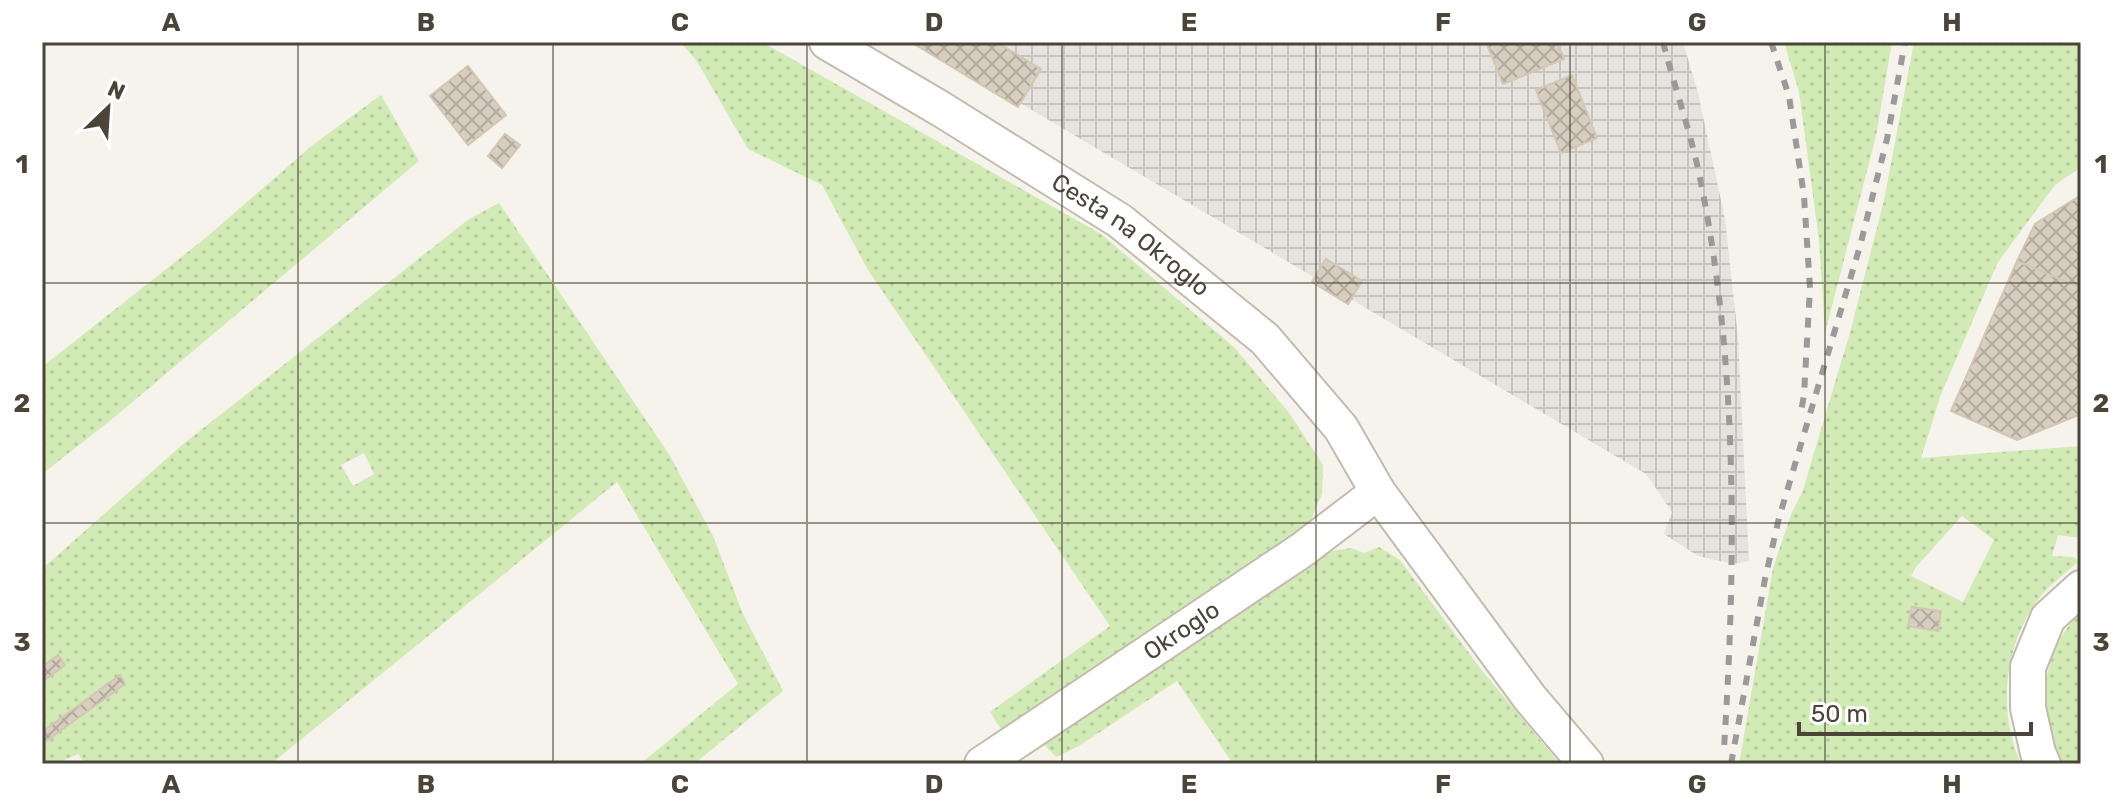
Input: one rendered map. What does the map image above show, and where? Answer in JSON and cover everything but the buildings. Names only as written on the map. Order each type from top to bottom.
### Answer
[{"type":"street","name":"Cesta na Okroglo","points":[[827,42],[1120,221],[1265,339],[1341,428],[1378,492],[1530,698],[1586,764]]},
{"type":"street","name":"Okroglo","points":[[982,764],[1302,550],[1378,492]]},
{"type":"street","points":[[2043,764],[2028,708],[2028,667],[2048,618],[2081,588]]},
{"type":"shaded area","points":[[917,42],[1683,42],[1698,93],[1725,219],[1738,337],[1749,561],[1733,564],[1698,556],[1664,534],[1672,512],[1646,474]]},
{"type":"green space","points":[[680,42],[762,42],[1101,234],[1235,348],[1290,414],[1323,465],[1322,494],[1310,522],[1288,543],[1001,729],[990,712],[1110,626],[868,270],[822,185],[748,149],[696,60]]},
{"type":"green space","points":[[1784,42],[1892,42],[1876,136],[1825,333],[1819,240],[1799,92]]},
{"type":"green space","points":[[1914,42],[2081,42],[2081,167],[2055,185],[1998,262],[1941,394],[1921,458],[2081,446],[2081,538],[2058,535],[2052,556],[2074,557],[2078,562],[2046,590],[2032,609],[2013,651],[2008,674],[2008,720],[2021,764],[1739,764],[1773,568],[1792,512],[1802,493],[1851,329],[1884,200]],"holes":[[[1962,516],[1994,540],[1963,602],[1911,576]]]},
{"type":"green space","points":[[381,95],[419,161],[111,420],[42,474],[42,367],[203,240],[314,144]]},
{"type":"green space","points":[[499,203],[669,454],[713,536],[743,614],[783,691],[694,764],[640,764],[738,684],[617,482],[271,764],[85,764],[78,754],[56,764],[42,764],[42,569],[182,445],[469,219]],"holes":[[[364,453],[374,474],[353,486],[341,465]]]},
{"type":"green space","points":[[1379,547],[1400,560],[1480,668],[1560,764],[1233,764],[1177,681],[1079,746],[1056,757],[1043,743],[1331,551],[1351,548],[1364,553]]},
{"type":"green space","points":[[2081,612],[2081,764],[2059,764],[2045,722],[2044,693],[2050,663],[2062,635]]},
{"type":"railway","points":[[1663,42],[1701,183],[1722,323],[1728,394],[1732,536],[1724,748]]},
{"type":"railway","points":[[1771,42],[1789,96],[1804,196],[1810,288],[1801,412]]},
{"type":"railway","points":[[1731,764],[1779,518],[1860,246],[1887,139],[1905,42]]}]
